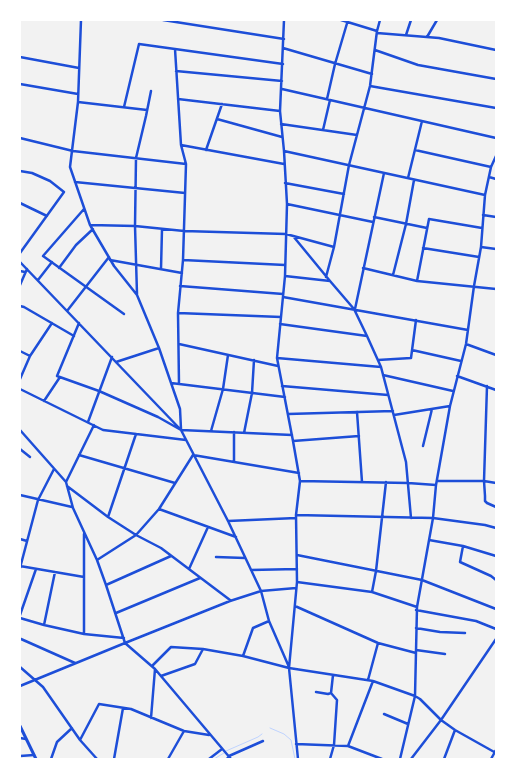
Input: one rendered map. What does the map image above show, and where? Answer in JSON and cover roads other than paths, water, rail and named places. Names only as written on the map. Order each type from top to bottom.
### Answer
[{"type":"street","points":[[81,20],[78,102],[70,167],[90,225],[114,266],[137,295],[159,348],[180,409],[181,430]]},
{"type":"street","points":[[163,20],[284,39]]},
{"type":"street","points":[[284,20],[280,111],[286,183],[286,234],[285,276],[277,358],[300,480],[296,517],[297,582],[289,668],[298,759]]},
{"type":"street","points":[[341,20],[348,21],[377,32],[439,38],[496,50]]},
{"type":"street","points":[[326,277],[334,247],[349,165],[370,86],[380,20]]},
{"type":"street","points":[[406,35],[411,20]]},
{"type":"street","points":[[427,37],[437,20]]},
{"type":"street","points":[[323,130],[335,64],[348,21]]},
{"type":"street","points":[[124,107],[139,44],[283,64]]},
{"type":"street","points":[[283,48],[372,74]]},
{"type":"street","points":[[175,49],[181,145],[186,164],[183,260],[178,313],[179,384]]},
{"type":"street","points":[[375,50],[418,65],[496,79]]},
{"type":"street","points":[[20,57],[79,68]]},
{"type":"street","points":[[176,71],[282,81]]},
{"type":"street","points":[[20,84],[78,94]]},
{"type":"street","points":[[370,86],[496,108]]},
{"type":"street","points":[[282,89],[496,138]]},
{"type":"street","points":[[137,295],[135,226],[136,158],[148,110],[151,91]]},
{"type":"street","points":[[178,99],[280,111]]},
{"type":"street","points":[[78,102],[148,110]]},
{"type":"street","points":[[206,150],[222,104]]},
{"type":"street","points":[[217,119],[282,137]]},
{"type":"street","points":[[408,178],[422,121]]},
{"type":"street","points":[[281,124],[357,135]]},
{"type":"street","points":[[20,138],[72,151],[186,164]]},
{"type":"street","points":[[181,145],[284,164]]},
{"type":"street","points":[[415,150],[491,167]]},
{"type":"street","points":[[284,151],[485,195]]},
{"type":"street","points":[[400,759],[415,696],[417,609],[433,518],[436,485],[453,391],[466,344],[481,246],[485,195],[491,167],[496,156]]},
{"type":"street","points":[[20,171],[50,181],[64,192],[20,253]]},
{"type":"street","points":[[354,310],[384,173]]},
{"type":"street","points":[[489,177],[496,179]]},
{"type":"street","points":[[393,275],[406,224],[414,180]]},
{"type":"street","points":[[75,182],[185,193]]},
{"type":"street","points":[[286,183],[344,194]]},
{"type":"street","points":[[20,203],[47,216]]},
{"type":"street","points":[[286,204],[373,222]]},
{"type":"street","points":[[84,209],[43,256],[124,314]]},
{"type":"street","points":[[483,215],[496,217]]},
{"type":"street","points":[[374,217],[427,228]]},
{"type":"street","points":[[417,280],[429,219],[482,228]]},
{"type":"street","points":[[90,225],[286,234],[334,247]]},
{"type":"street","points":[[59,268],[76,245],[93,229]]},
{"type":"street","points":[[161,269],[162,229]]},
{"type":"street","points":[[293,236],[354,310],[381,367],[406,462],[411,518]]},
{"type":"street","points":[[481,246],[496,249]]},
{"type":"street","points":[[423,248],[479,257]]},
{"type":"street","points":[[110,258],[137,265],[182,273]]},
{"type":"street","points":[[68,311],[110,258]]},
{"type":"street","points":[[183,260],[285,265]]},
{"type":"street","points":[[20,262],[181,430],[236,537],[261,591],[268,621],[289,668]]},
{"type":"street","points":[[38,280],[52,262]]},
{"type":"street","points":[[363,268],[417,280],[496,289]]},
{"type":"street","points":[[20,285],[27,269]]},
{"type":"street","points":[[20,270],[25,272]]},
{"type":"street","points":[[285,276],[330,281]]},
{"type":"street","points":[[180,286],[283,295],[354,310],[468,330]]},
{"type":"street","points":[[20,306],[74,336]]},
{"type":"street","points":[[178,313],[281,317]]},
{"type":"street","points":[[378,360],[411,358],[416,320]]},
{"type":"street","points":[[20,379],[30,356],[52,323]]},
{"type":"street","points":[[79,323],[57,376],[99,391],[158,417],[181,430],[292,435]]},
{"type":"street","points":[[280,324],[367,336]]},
{"type":"street","points":[[179,344],[278,366]]},
{"type":"street","points":[[466,344],[496,355]]},
{"type":"street","points":[[116,362],[159,348]]},
{"type":"street","points":[[412,350],[461,361]]},
{"type":"street","points":[[20,351],[30,356]]},
{"type":"street","points":[[211,431],[223,389],[228,355]]},
{"type":"street","points":[[88,422],[112,357]]},
{"type":"street","points":[[277,358],[381,367]]},
{"type":"street","points":[[244,433],[252,393],[254,360]]},
{"type":"street","points":[[383,375],[453,391]]},
{"type":"street","points":[[457,376],[496,390]]},
{"type":"street","points":[[44,401],[60,377]]},
{"type":"street","points":[[171,383],[284,397]]},
{"type":"street","points":[[282,386],[388,394]]},
{"type":"street","points":[[487,386],[484,481],[485,501],[496,507]]},
{"type":"street","points":[[20,389],[103,430],[186,440]]},
{"type":"street","points":[[394,415],[450,406]]},
{"type":"street","points":[[423,446],[432,409]]},
{"type":"street","points":[[288,414],[393,411]]},
{"type":"street","points":[[357,412],[362,482]]},
{"type":"street","points":[[66,482],[94,425]]},
{"type":"street","points":[[20,430],[66,482],[72,508],[97,560],[125,643],[155,668],[229,758],[263,741]]},
{"type":"street","points":[[234,432],[234,462]]},
{"type":"street","points":[[108,517],[136,434]]},
{"type":"street","points":[[293,441],[359,436]]},
{"type":"street","points":[[20,449],[30,458]]},
{"type":"street","points":[[79,454],[176,483]]},
{"type":"street","points":[[193,455],[299,473]]},
{"type":"street","points":[[97,560],[136,535],[159,509],[193,455]]},
{"type":"street","points":[[54,468],[38,500],[20,567],[84,577]]},
{"type":"street","points":[[300,480],[436,485]]},
{"type":"street","points":[[437,481],[484,481],[496,483]]},
{"type":"street","points":[[372,592],[376,571],[386,482]]},
{"type":"street","points":[[67,486],[108,517],[160,548],[230,601]]},
{"type":"street","points":[[20,496],[72,508]]},
{"type":"street","points":[[159,509],[236,537]]},
{"type":"street","points":[[228,521],[296,517],[433,518],[485,525],[496,528]]},
{"type":"street","points":[[189,569],[208,527]]},
{"type":"street","points":[[84,533],[84,634]]},
{"type":"street","points":[[20,539],[27,541]]},
{"type":"street","points":[[429,540],[463,546],[496,556]]},
{"type":"street","points":[[463,546],[460,562],[491,576],[496,580]]},
{"type":"street","points":[[297,555],[422,580],[496,609]]},
{"type":"street","points":[[106,585],[171,556]]},
{"type":"street","points":[[216,557],[245,558]]},
{"type":"street","points":[[36,569],[20,616],[44,625],[84,634],[124,638]]},
{"type":"street","points":[[251,570],[297,569]]},
{"type":"street","points":[[44,625],[55,572]]},
{"type":"street","points":[[116,613],[200,578]]},
{"type":"street","points":[[297,582],[372,592],[417,609],[476,621],[496,629]]},
{"type":"street","points":[[20,686],[230,601],[261,591],[296,588]]},
{"type":"street","points":[[295,606],[378,643],[416,651],[445,654]]},
{"type":"street","points":[[243,656],[253,628],[268,621]]},
{"type":"street","points":[[416,628],[440,632],[465,633]]},
{"type":"street","points":[[22,639],[76,663]]},
{"type":"street","points":[[411,759],[441,720],[496,640]]},
{"type":"street","points":[[368,680],[378,643]]},
{"type":"street","points":[[152,666],[171,647],[203,649],[243,656],[289,668],[373,681],[420,699],[441,720],[455,730],[496,752],[491,759]]},
{"type":"street","points":[[161,676],[195,664],[203,649]]},
{"type":"street","points":[[20,667],[43,687],[80,740],[97,759]]},
{"type":"street","points":[[151,718],[155,668]]},
{"type":"street","points":[[331,693],[333,675]]},
{"type":"street","points":[[348,746],[373,681]]},
{"type":"street","points":[[316,692],[331,693]]},
{"type":"street","points":[[330,759],[334,745],[337,700],[331,693]]},
{"type":"street","points":[[80,740],[99,704],[132,709],[184,731],[210,735]]},
{"type":"street","points":[[114,759],[123,708]]},
{"type":"street","points":[[384,714],[408,724]]},
{"type":"street","points":[[20,726],[36,759]]},
{"type":"street","points":[[51,759],[57,742],[72,728]]},
{"type":"street","points":[[444,759],[455,730]]},
{"type":"street","points":[[168,759],[184,731]]},
{"type":"street","points":[[20,738],[26,739]]},
{"type":"street","points":[[296,744],[348,746],[374,758],[382,759]]},
{"type":"street","points":[[209,759],[222,749]]},
{"type":"street","points":[[20,756],[34,755]]},
{"type":"waterway","points":[[270,728],[284,734],[291,740],[295,759]]},
{"type":"waterway","points":[[226,751],[262,734]]},
{"type":"waterway","points":[[214,759],[224,753]]}]
